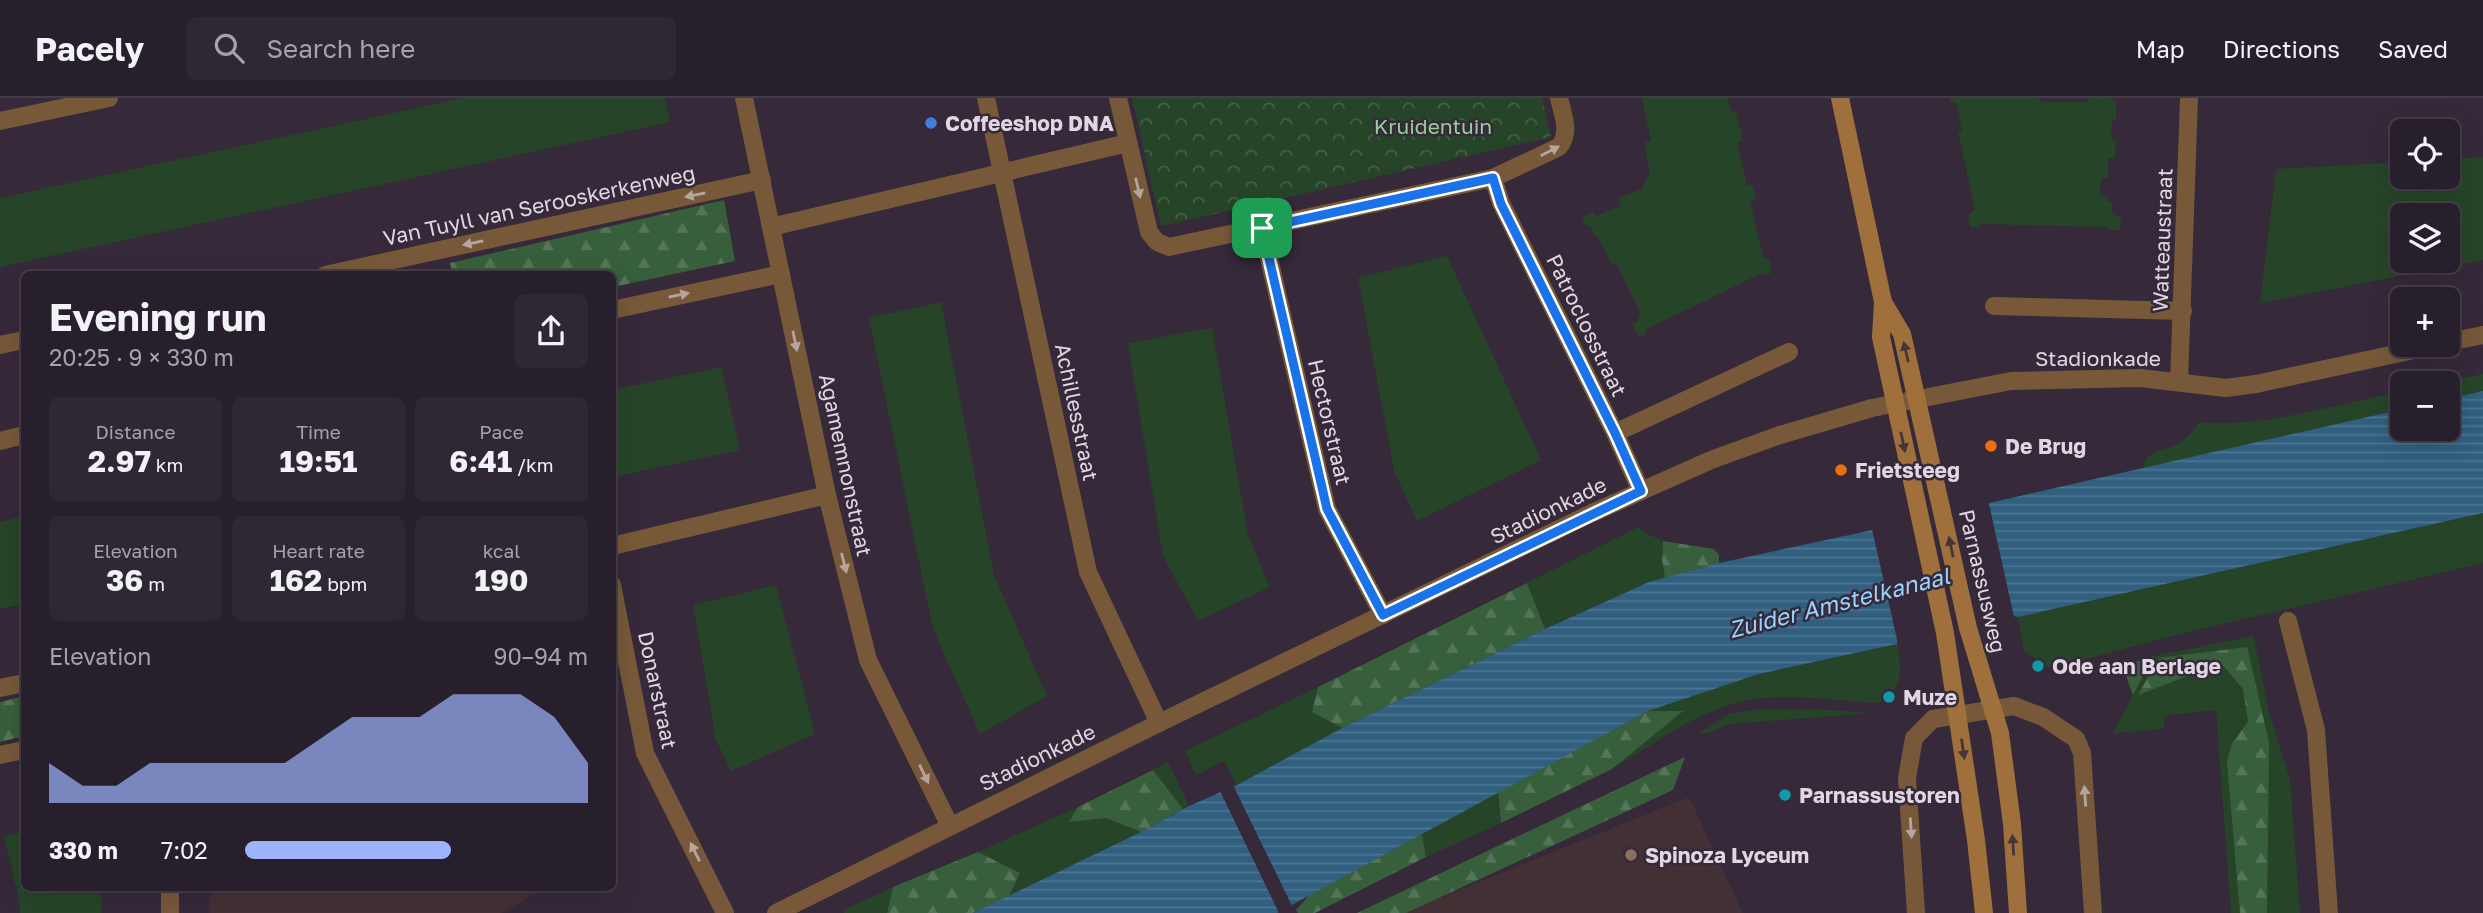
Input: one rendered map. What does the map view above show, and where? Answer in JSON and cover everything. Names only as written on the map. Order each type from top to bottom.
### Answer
[{"type":"main road","name":"Parnassusweg","points":[[1840,98],[1883,302],[1881,337],[1945,633],[1976,840],[1984,913]]},
{"type":"main road","name":"Parnassusweg","points":[[1883,302],[1902,334],[1968,628],[2000,733],[2010,811],[2018,913]]},
{"type":"street","points":[[0,121],[108,98]]},
{"type":"street","name":"Agamemnonstraat","points":[[744,98],[827,495],[868,660],[950,825]]},
{"type":"street","name":"Achillesstraat","points":[[986,98],[1088,572],[1159,723]]},
{"type":"street","points":[[1118,98],[1149,232],[1157,242],[1169,247],[1493,178],[1559,147],[1566,138],[1559,98]]},
{"type":"street","name":"Watteaustraat","points":[[2179,382],[2189,98]]},
{"type":"street","points":[[771,227],[1128,143]]},
{"type":"street","name":"Patroclosstraat","points":[[1493,178],[1501,204],[1641,491]]},
{"type":"street","name":"Van Tuyll van Serooskerkenweg","points":[[343,271],[762,180]]},
{"type":"street","name":"Hectorstraat","points":[[1262,228],[1327,509],[1383,615]]},
{"type":"street","points":[[616,309],[781,274]]},
{"type":"street","points":[[1994,306],[2183,311]]},
{"type":"street","points":[[2460,340],[2483,335]]},
{"type":"street","points":[[0,345],[21,341]]},
{"type":"street","points":[[1615,433],[1788,352]]},
{"type":"street","name":"Stadionkade","points":[[776,913],[1159,723],[1641,491],[1711,460],[1780,435],[1872,408],[2011,381],[2140,378],[2226,388],[2390,355]]},
{"type":"street","points":[[0,441],[21,436]]},
{"type":"street","points":[[616,545],[827,495]]},
{"type":"street","name":"Donarstraat","points":[[616,605],[645,753],[725,913]]},
{"type":"street","points":[[2288,621],[2316,730],[2329,913]]},
{"type":"street","points":[[0,688],[21,684]]},
{"type":"street","points":[[1916,913],[1907,778],[1914,738],[1933,719],[2014,706],[2043,717],[2076,739],[2082,753],[2093,913]]},
{"type":"street","points":[[0,755],[21,751]]},
{"type":"street","points":[[170,891],[170,913]]},
{"type":"shaded area","name":"Spinoza Lyceum","points":[[1689,797],[1743,913],[1402,913]]},
{"type":"shaded area","points":[[210,891],[542,891],[501,913],[209,913]]},
{"type":"green space","points":[[463,98],[665,98],[670,122],[0,267],[0,198]]},
{"type":"green space","name":"Kruidentuin","points":[[1132,98],[1542,98],[1551,137],[1161,226]]},
{"type":"green space","points":[[1642,98],[1728,98],[1731,112],[1736,111],[1743,140],[1737,142],[1747,186],[1753,185],[1756,200],[1750,201],[1763,257],[1769,259],[1772,272],[1766,275],[1762,273],[1647,329],[1646,333],[1639,337],[1632,324],[1637,322],[1640,312],[1616,263],[1612,265],[1598,237],[1590,226],[1585,225],[1582,217],[1594,212],[1596,216],[1621,206],[1618,198],[1642,189],[1650,172],[1644,143],[1651,141]]},
{"type":"green space","points":[[1950,98],[2039,98],[2041,102],[2088,102],[2089,98],[2111,98],[2116,103],[2116,119],[2112,119],[2111,139],[2116,140],[2115,158],[2108,158],[2108,178],[2101,178],[2100,195],[2108,196],[2107,201],[2112,202],[2112,212],[2121,217],[2120,230],[2109,230],[2106,227],[1981,224],[1978,227],[1970,227],[1968,215],[1975,210],[1958,132],[1962,131],[1956,102],[1951,103]]},
{"type":"green space","points":[[2483,157],[2483,260],[2460,264],[2460,203],[2390,203],[2390,273],[2416,273],[2260,303],[2276,169],[2390,163],[2390,189],[2460,189],[2460,158]]},
{"type":"green space","points":[[724,200],[735,261],[616,286],[616,271],[452,271],[450,263]]},
{"type":"green space","points":[[1447,256],[1541,460],[1417,521],[1394,471],[1358,278]]},
{"type":"green space","points":[[941,302],[994,575],[1047,696],[980,734],[933,629],[869,318]]},
{"type":"green space","points":[[1212,328],[1248,535],[1270,587],[1198,621],[1163,556],[1128,343]]},
{"type":"green space","points":[[721,367],[740,450],[616,476],[616,389]]},
{"type":"green space","points":[[2483,374],[2483,391],[2460,396],[2460,379]]},
{"type":"green space","points":[[2390,394],[2390,412],[2143,470],[2148,457],[2183,441],[2199,422],[2249,422]]},
{"type":"green space","points":[[2483,513],[2483,563],[2180,634],[2056,667],[2045,666],[2024,651],[2018,617]]},
{"type":"green space","points":[[21,517],[21,605],[0,609],[0,522]]},
{"type":"green space","points":[[1639,527],[1645,533],[1663,541],[1665,578],[1649,582],[1545,629],[1527,583]]},
{"type":"green space","points":[[1663,541],[1714,549],[1719,555],[1719,563],[1665,578]]},
{"type":"green space","points":[[1527,583],[1545,629],[1342,728],[1312,712],[1318,687]]},
{"type":"green space","points":[[776,585],[815,734],[731,771],[716,740],[693,605]]},
{"type":"green space","points":[[2254,636],[2268,708],[2290,780],[2300,913],[2231,913],[2216,710],[2170,715],[2165,717],[2163,729],[2113,733],[2154,656]]},
{"type":"green space","points":[[1898,644],[1898,680],[1887,701],[1874,703],[1786,697],[1735,703],[1687,723],[1612,769],[1682,711],[1648,711],[1759,674]]},
{"type":"green space","points":[[2247,647],[2269,742],[2267,913],[2240,913],[2227,762],[2232,743],[2248,722],[2243,689],[2221,663],[2138,695],[2159,658]]},
{"type":"green space","points":[[2154,656],[2133,695],[2122,666]]},
{"type":"green space","points":[[1318,687],[1312,712],[1342,728],[1237,785],[1224,761],[1196,775],[1185,751]]},
{"type":"green space","points":[[21,697],[21,737],[0,742],[0,702]]},
{"type":"green space","points":[[1760,709],[1872,713],[1728,724],[1709,733],[1699,733],[1729,714]]},
{"type":"green space","points":[[1648,711],[1683,711],[1612,769],[1501,823],[1498,791]]},
{"type":"green space","points":[[1685,757],[1673,790],[1406,913],[1357,913]]},
{"type":"green space","points":[[1168,762],[1189,806],[1183,809],[1153,770]]},
{"type":"green space","points":[[1153,770],[1183,809],[1141,832],[1106,818],[1069,822],[1078,807]]},
{"type":"green space","points":[[1498,791],[1501,823],[1426,857],[1422,834]]},
{"type":"green space","points":[[1078,807],[1070,822],[1106,818],[1141,832],[1009,896],[1020,873],[978,852]]},
{"type":"green space","points":[[21,833],[21,891],[100,891],[101,913],[20,913],[4,836]]},
{"type":"green space","points":[[1422,834],[1426,857],[1315,913],[1298,913],[1296,910],[1310,894]]},
{"type":"green space","points":[[978,852],[1020,873],[1009,896],[973,913],[887,913],[893,887]]},
{"type":"green space","points":[[893,887],[887,913],[844,913],[844,910]]},
{"type":"water","name":"Zuider Amstelkanaal","points":[[2483,391],[2483,513],[1759,674],[1648,711],[1277,913],[973,913],[1237,785],[1342,728],[1545,629],[1649,582],[1719,563],[2390,412],[2390,441],[2460,441],[2460,396]],"holes":[[[1988,532],[1989,539],[1884,559],[1885,555]]]},
{"type":"pier","points":[[1989,504],[2014,617],[1898,644],[1872,529]]},
{"type":"pier","points":[[1233,785],[1293,908],[1279,913],[1220,791]]},
{"type":"place","name":"Coffeeshop DNA","points":[[931,123]]},
{"type":"place","name":"De Brug","points":[[1991,446]]},
{"type":"place","name":"Frietsteeg","points":[[1841,470]]},
{"type":"place","name":"Ode aan Berlage","points":[[2038,666]]},
{"type":"place","name":"Muze","points":[[1889,697]]},
{"type":"place","name":"Parnassustoren","points":[[1785,795]]},
{"type":"place","name":"Spinoza Lyceum","points":[[1631,855]]},
{"type":"route","points":[[1493,178],[1501,204],[1641,491],[1383,615],[1327,509],[1262,228],[1493,178]]}]
